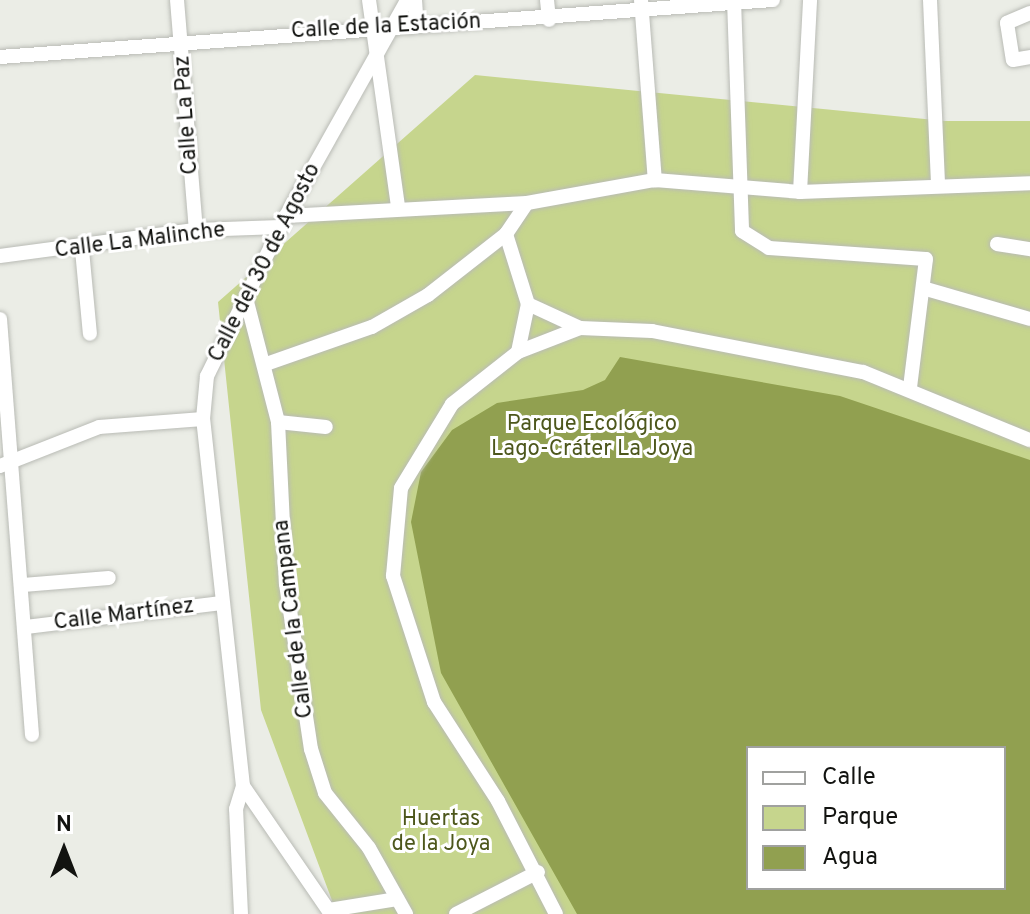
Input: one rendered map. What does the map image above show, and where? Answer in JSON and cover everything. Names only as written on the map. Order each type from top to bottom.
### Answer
[{"type":"street","name":"Calle La Paz","points":[[177,0],[196,230]]},
{"type":"street","points":[[369,0],[398,206]]},
{"type":"street","name":"Calle del 30 de Agosto","points":[[243,786],[203,419],[207,376],[247,302],[283,221],[407,0]]},
{"type":"street","points":[[415,0],[417,26]]},
{"type":"street","points":[[547,0],[549,20]]},
{"type":"street","name":"Calle de la Estación","points":[[0,57],[371,26],[391,28],[549,20],[641,6],[773,0]]},
{"type":"street","points":[[800,192],[810,0]]},
{"type":"street","points":[[930,0],[938,183]]},
{"type":"street","points":[[734,2],[738,187],[742,231],[758,243],[926,259],[926,289],[910,388]]},
{"type":"street","points":[[641,6],[655,180]]},
{"type":"street","points":[[1030,13],[1007,23],[1013,60],[1030,57]]},
{"type":"street","name":"Calle La Malinche","points":[[0,256],[82,250],[196,230],[351,216],[398,206],[527,203],[655,180],[800,192],[938,183],[1030,183]]},
{"type":"street","points":[[269,363],[372,327],[506,234],[527,203]]},
{"type":"street","points":[[506,234],[528,304],[518,352]]},
{"type":"street","points":[[997,244],[1030,249]]},
{"type":"street","points":[[82,250],[90,334]]},
{"type":"street","points":[[926,289],[1030,319]]},
{"type":"street","name":"Calle de la Campana","points":[[247,302],[269,363],[278,422],[286,584],[311,749],[325,793],[369,848],[406,914]]},
{"type":"street","points":[[528,304],[580,328],[652,331],[790,355],[910,388],[1030,440]]},
{"type":"street","points":[[0,319],[5,469],[23,585],[32,735]]},
{"type":"street","points":[[556,914],[538,872],[434,702],[393,576],[411,463],[452,404],[518,352],[580,328]]},
{"type":"street","points":[[5,469],[99,427],[203,419]]},
{"type":"street","points":[[278,422],[326,427]]},
{"type":"street","points":[[23,585],[109,578]]},
{"type":"street","name":"Calle Martínez","points":[[26,627],[222,603]]},
{"type":"street","points":[[243,786],[330,912],[397,899]]},
{"type":"street","points":[[241,914],[236,809],[243,786]]},
{"type":"street","points":[[456,914],[538,872]]},
{"type":"green space","name":"Parque Ecológico Lago-Cráter La Joya","points":[[475,75],[945,121],[1030,121],[1030,914],[337,914],[261,710],[218,302]]},
{"type":"water","points":[[620,357],[840,396],[1030,460],[1030,914],[577,914],[441,673],[411,522],[421,472],[452,430],[497,403],[583,390],[605,380]]},
{"type":"park label","name":"Huertas de la Joya","points":[[441,832]]}]
